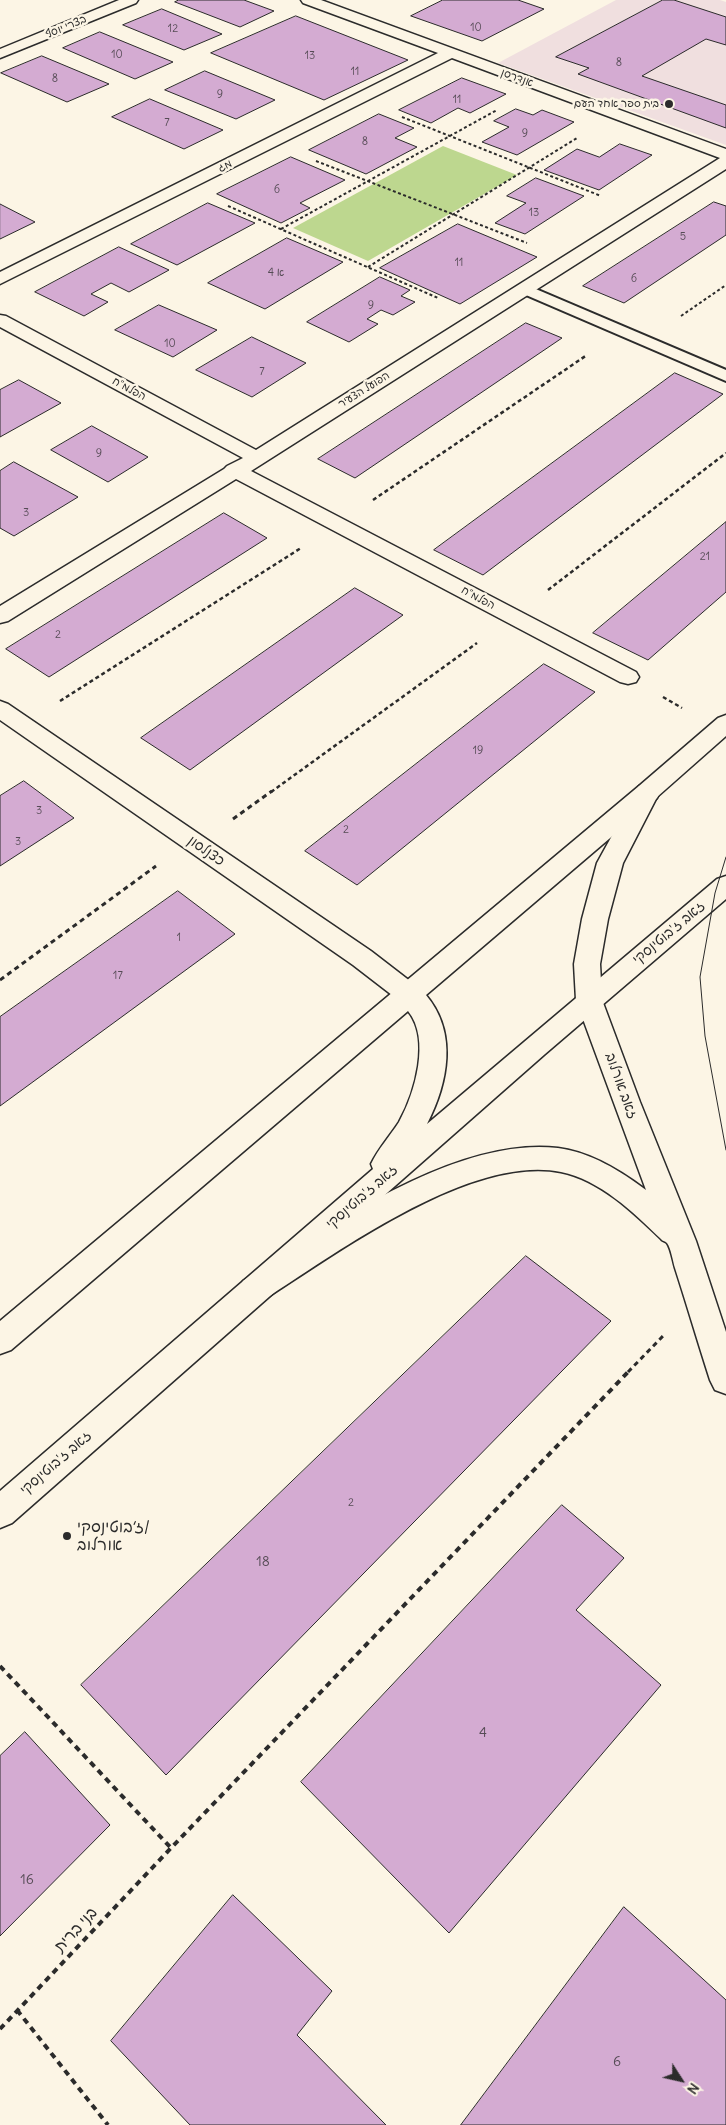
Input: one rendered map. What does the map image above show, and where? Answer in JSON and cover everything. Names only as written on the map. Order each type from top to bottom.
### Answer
[{"type":"street","name":"בצרי יוסף","points":[[0,54],[131,0]]},
{"type":"street","name":"אנדרסן","points":[[308,0],[726,155]]},
{"type":"street","name":"מג","points":[[0,279],[450,53]]},
{"type":"street","name":"הפועל הצעיר","points":[[0,616],[234,470],[257,458],[726,162]]},
{"type":"street","name":"הפלמ\"ח","points":[[0,320],[257,458]]},
{"type":"street","name":"הפלמ\"ח","points":[[234,470],[628,677]]},
{"type":"street","name":"כצנלסון","points":[[0,709],[362,958],[410,994],[427,1017],[434,1042],[432,1070],[423,1101],[403,1138],[386,1163],[323,1231]]},
{"type":"street","points":[[0,1340],[648,792],[722,726]]},
{"type":"street","name":"זאב אורלוב","points":[[648,792],[610,863],[595,918],[587,964],[589,1000],[626,1102],[682,1241],[726,1380]]},
{"type":"street","name":"זאב ז'בוטינסקי","points":[[0,1512],[589,1000],[726,885]]},
{"type":"street","points":[[254,1290],[360,1224],[427,1187],[484,1166],[527,1157],[559,1159],[592,1170],[642,1202],[682,1241]]},
{"type":"lane","points":[[524,289],[726,376]]},
{"type":"path","points":[[281,229],[540,86]]},
{"type":"path","points":[[357,100],[644,213]]},
{"type":"path","points":[[368,267],[616,114]]},
{"type":"path","points":[[271,143],[570,260]]},
{"type":"path","points":[[184,187],[480,317]]},
{"type":"path","points":[[679,317],[726,285]]},
{"type":"path","points":[[22,725],[338,524],[622,332]]},
{"type":"path","points":[[544,593],[726,453]]},
{"type":"path","points":[[257,801],[479,642]]},
{"type":"path","points":[[628,677],[722,726]]},
{"type":"path","points":[[0,980],[190,840]]},
{"type":"path","name":"בני ברית","points":[[0,2029],[171,1848],[700,1298]]},
{"type":"path","points":[[0,1666],[171,1848]]},
{"type":"path","points":[[17,2010],[108,2125]]},
{"type":"shaded area","name":"בית ספר אחד העם","points":[[616,0],[720,0],[726,2],[726,145],[498,63]]},
{"type":"green space","points":[[443,146],[517,175],[368,261],[293,228]]},
{"type":"building","points":[[179,0],[244,0],[274,11],[240,27],[175,2]]},
{"type":"building","points":[[443,0],[518,0],[544,9],[482,41],[411,16]]},
{"type":"building","points":[[663,0],[674,0],[726,17],[726,45],[706,39],[642,76],[726,105],[726,128],[578,74],[589,68],[556,57]]},
{"type":"building","points":[[162,9],[222,34],[184,50],[123,25]]},
{"type":"building","points":[[296,16],[408,60],[324,100],[211,53]]},
{"type":"building","points":[[100,32],[173,62],[135,79],[63,48]]},
{"type":"building","points":[[42,56],[109,84],[67,102],[1,73]]},
{"type":"building","points":[[205,71],[275,100],[236,119],[165,90]]},
{"type":"building","points":[[462,78],[506,94],[470,113],[458,108],[431,123],[399,110]]},
{"type":"building","points":[[150,99],[223,130],[184,149],[112,117]]},
{"type":"building","points":[[516,109],[533,115],[542,110],[574,122],[517,155],[482,142],[509,127],[494,121]]},
{"type":"building","points":[[379,114],[414,128],[395,138],[417,147],[366,174],[309,150]]},
{"type":"building","points":[[620,144],[652,155],[599,190],[544,170],[577,149],[599,157]]},
{"type":"building","points":[[291,157],[345,180],[300,203],[310,208],[281,223],[217,194]]},
{"type":"building","points":[[536,178],[584,196],[525,234],[495,223],[526,203],[507,196]]},
{"type":"building","points":[[714,202],[726,206],[726,235],[624,303],[583,286]]},
{"type":"building","points":[[208,203],[255,223],[177,265],[131,244]]},
{"type":"building","points":[[0,204],[35,222],[0,239]]},
{"type":"building","points":[[458,224],[537,257],[460,304],[380,268]]},
{"type":"building","points":[[287,238],[343,262],[265,309],[208,283]]},
{"type":"building","points":[[119,247],[169,270],[129,292],[111,283],[91,294],[108,302],[84,316],[35,292]]},
{"type":"building","points":[[380,277],[410,290],[401,296],[415,302],[393,315],[381,310],[367,319],[378,324],[349,342],[307,322]]},
{"type":"building","points":[[159,305],[217,330],[173,357],[115,330]]},
{"type":"building","points":[[526,323],[562,338],[355,478],[318,459]]},
{"type":"building","points":[[252,337],[306,363],[252,397],[196,370]]},
{"type":"building","points":[[675,373],[723,394],[483,575],[434,550]]},
{"type":"building","points":[[19,380],[61,403],[0,437],[0,390]]},
{"type":"building","points":[[92,426],[148,457],[108,482],[51,450]]},
{"type":"building","points":[[14,462],[78,497],[14,536],[0,528],[0,471]]},
{"type":"building","points":[[224,513],[267,538],[49,677],[6,649]]},
{"type":"building","points":[[726,522],[726,592],[648,660],[593,633]]},
{"type":"building","points":[[355,588],[403,615],[190,770],[141,738]]},
{"type":"building","points":[[544,664],[595,692],[357,885],[305,851]]},
{"type":"building","points":[[24,781],[74,818],[0,866],[0,796]]},
{"type":"building","points":[[178,891],[235,934],[0,1106],[0,1017]]},
{"type":"building","points":[[526,1256],[611,1321],[166,1775],[81,1685]]},
{"type":"building","points":[[562,1505],[624,1558],[576,1610],[661,1685],[449,1933],[301,1782]]},
{"type":"building","points":[[25,1732],[110,1825],[0,1936],[0,1756]]},
{"type":"building","points":[[233,1895],[332,1991],[297,2035],[386,2125],[190,2125],[111,2041]]},
{"type":"building","points":[[624,1907],[726,2000],[726,2125],[461,2125]]},
{"type":"tram line","points":[[726,857],[715,893],[700,977],[705,1036],[726,1150]]},
{"type":"place","name":"בית ספר אחד העם","points":[[669,104]]},
{"type":"place","name":"ז׳בוטינסקי/ אורלוב","points":[[67,1536]]}]
